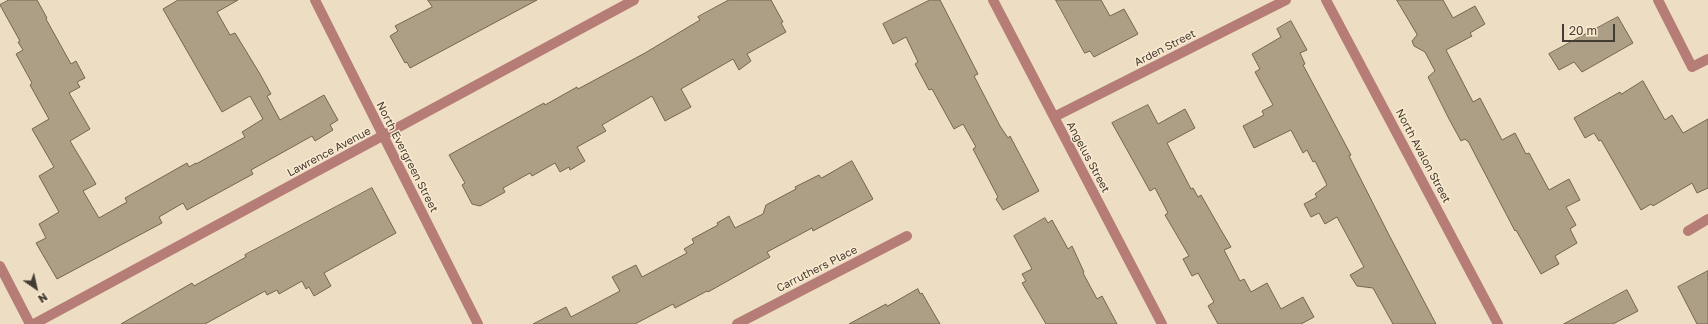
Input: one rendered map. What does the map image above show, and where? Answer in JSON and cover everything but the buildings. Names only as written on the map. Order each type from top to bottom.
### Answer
[{"type":"street","name":"North Evergreen Street","points":[[315,0],[382,136],[478,324]]},
{"type":"street","name":"Lawrence Avenue","points":[[34,324],[634,0]]},
{"type":"street","name":"Angelus Street","points":[[993,0],[1162,324]]},
{"type":"street","name":"Arden Street","points":[[1054,117],[1286,0]]},
{"type":"street","name":"North Avalon Street","points":[[1326,0],[1498,324]]},
{"type":"street","points":[[1658,0],[1692,67],[1708,59]]},
{"type":"street","points":[[1688,231],[1708,220]]},
{"type":"street","name":"Carruthers Place","points":[[737,324],[907,236]]},
{"type":"street","points":[[0,266],[30,324]]}]
